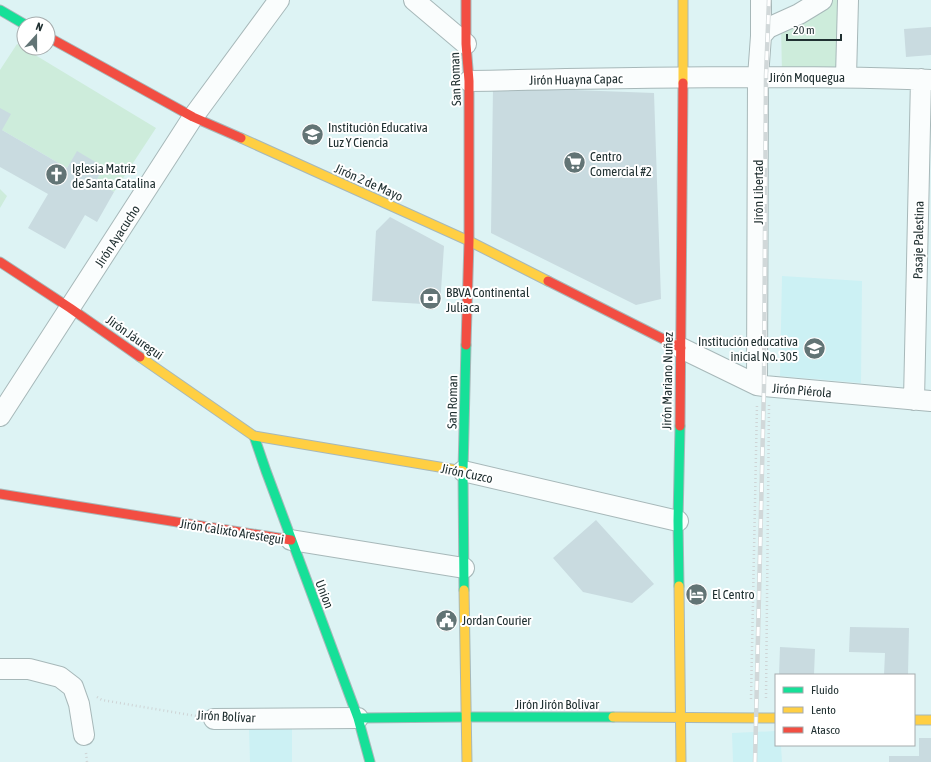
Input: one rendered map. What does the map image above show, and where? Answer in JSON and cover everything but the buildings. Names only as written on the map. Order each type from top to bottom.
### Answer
[{"type":"street","name":"Jirón Ayacucho","points":[[0,416],[193,118],[279,0]]},
{"type":"street","points":[[414,0],[466,44]]},
{"type":"street","name":"San Roman","points":[[466,0],[466,44],[469,81],[469,241],[463,471],[467,762]]},
{"type":"street","name":"Jirón Mariano Nuñez","points":[[681,762],[678,521],[681,348],[683,0]]},
{"type":"street","name":"Jirón Libertad","points":[[757,385],[758,77],[761,36],[761,0]]},
{"type":"street","points":[[761,36],[768,28],[798,14],[822,0]]},
{"type":"street","points":[[846,77],[848,0]]},
{"type":"street","points":[[0,10],[16,19]]},
{"type":"street","name":"Jirón 2 de Mayo","points":[[56,41],[193,118],[469,241],[681,348]]},
{"type":"street","name":"Jirón Moquegua","points":[[682,77],[846,77],[926,80]]},
{"type":"street","name":"Jirón Huayna Capac","points":[[469,81],[682,77]]},
{"type":"street","name":"Pasaje Palestina","points":[[922,401],[926,80]]},
{"type":"street","name":"Jirón Jáuregui","points":[[0,262],[70,308],[254,436]]},
{"type":"street","name":"Jirón Piérola","points":[[681,348],[757,385],[922,401]]},
{"type":"street","name":"Jirón Cuzco","points":[[254,436],[463,471],[678,521]]},
{"type":"street","name":"Union","points":[[254,436],[291,540],[358,718],[370,762]]},
{"type":"street","name":"Jirón Calixto Arestegui","points":[[0,494],[464,568]]},
{"type":"street","points":[[0,669],[29,669],[60,677],[73,687],[79,704],[84,735]]},
{"type":"street","name":"Jirón Bolívar","points":[[214,718],[358,718]]},
{"type":"street","name":"Jirón Jirón Bolívar","points":[[358,718],[775,718]]},
{"type":"street","points":[[915,720],[931,720]]},
{"type":"path","points":[[754,718],[757,385]]},
{"type":"path","name":"Jirón Bolívar","points":[[73,687],[102,700],[214,718]]},
{"type":"shaded area","points":[[782,276],[862,281],[861,383],[780,376]]},
{"type":"shaded area","points":[[249,729],[292,729],[292,762],[250,762]]},
{"type":"shaded area","points":[[775,731],[775,746],[781,746],[782,762],[733,762],[732,733]]},
{"type":"green space","points":[[828,0],[845,0],[843,73],[782,73],[781,27]]},
{"type":"green space","points":[[16,46],[16,56],[37,56],[156,128],[114,192],[96,181],[104,167],[77,152],[67,168],[2,130],[0,108],[0,70]]},
{"type":"green space","points":[[0,189],[7,196],[0,208]]},
{"type":"railway","points":[[755,762],[764,386],[766,76],[769,0]]},
{"type":"traffic: fast","points":[[0,10],[16,19]]},
{"type":"traffic: fast","points":[[464,590],[463,471],[466,345]]},
{"type":"traffic: fast","points":[[679,586],[678,521],[680,426]]},
{"type":"traffic: fast","points":[[254,436],[358,718],[370,762]]},
{"type":"traffic: fast","points":[[358,718],[613,717]]},
{"type":"traffic: slow","points":[[683,0],[683,83]]},
{"type":"traffic: slow","points":[[241,138],[469,241],[548,281]]},
{"type":"traffic: slow","points":[[140,357],[254,436],[463,471]]},
{"type":"traffic: slow","points":[[679,586],[681,762]]},
{"type":"traffic: slow","points":[[464,590],[467,762]]},
{"type":"traffic: slow","points":[[613,717],[775,718]]},
{"type":"traffic: slow","points":[[915,720],[931,720]]},
{"type":"traffic: jam","points":[[466,0],[466,44],[469,81],[469,241],[466,345]]},
{"type":"traffic: jam","points":[[56,41],[193,117],[241,138]]},
{"type":"traffic: jam","points":[[680,426],[683,83]]},
{"type":"traffic: jam","points":[[0,262],[70,308],[140,357]]},
{"type":"traffic: jam","points":[[548,281],[681,348]]},
{"type":"traffic: jam","points":[[0,494],[291,540]]},
{"type":"place","name":"Institución Educativa Luz Y Ciencia","points":[[312,134]]},
{"type":"place","name":"Centro Comercial #2","points":[[574,163]]},
{"type":"place","name":"Iglesia Matriz de Santa Catalina","points":[[57,175]]},
{"type":"place","name":"BBVA Continental Juliaca","points":[[430,299]]},
{"type":"place","name":"Institución educativa inicial No. 305","points":[[814,348]]},
{"type":"place","name":"El Centro","points":[[697,594]]},
{"type":"place","name":"Jordan Courier","points":[[447,620]]}]
